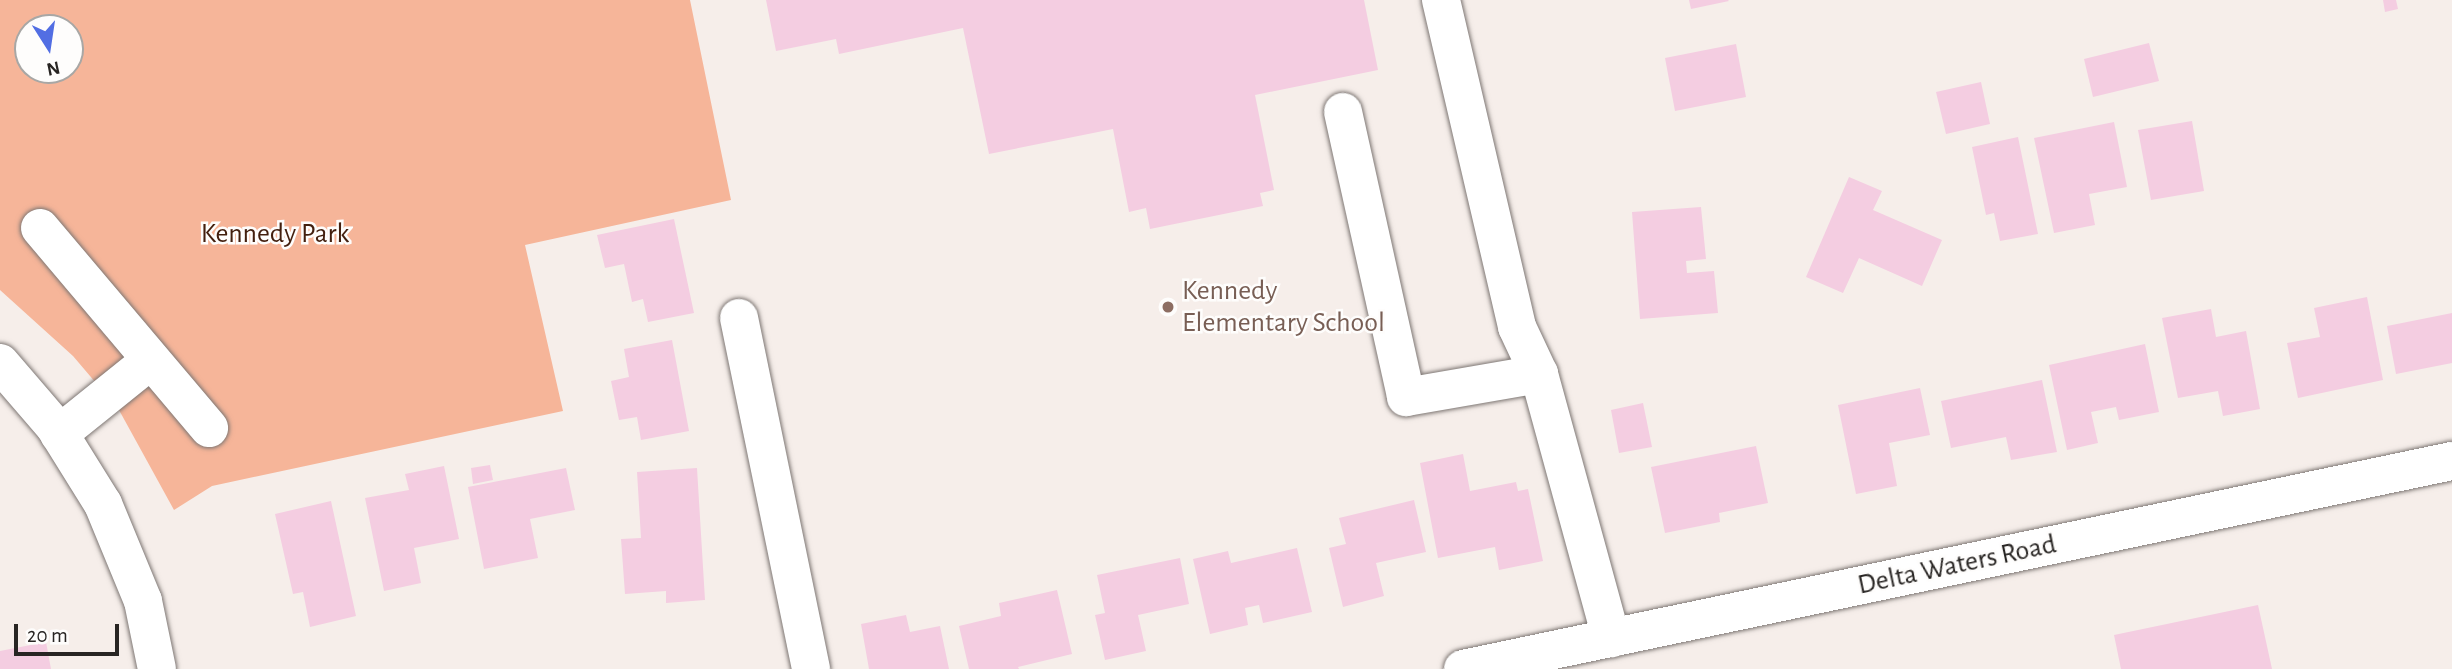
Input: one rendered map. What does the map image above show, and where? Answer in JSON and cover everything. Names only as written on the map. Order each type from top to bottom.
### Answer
[{"type":"main road","points":[[1441,0],[1517,327],[1539,374],[1611,638]]},
{"type":"main road","points":[[1343,112],[1406,397],[1539,374]]},
{"type":"main road","points":[[40,228],[209,428]]},
{"type":"main road","points":[[739,318],[811,669]]},
{"type":"main road","points":[[59,434],[151,360]]},
{"type":"main road","points":[[0,363],[59,434],[103,504],[143,601],[157,669]]},
{"type":"main road","name":"Delta Waters Road","points":[[1463,669],[2452,461]]},
{"type":"green space","name":"Kennedy Park","points":[[0,0],[690,0],[731,200],[525,245],[563,411],[212,486],[174,510],[119,410],[73,356],[0,290]]},
{"type":"building","name":"Kennedy Elementary School","points":[[766,0],[1364,0],[1378,70],[1255,95],[1274,190],[1260,193],[1263,206],[1150,229],[1146,208],[1129,212],[1113,129],[989,154],[963,28],[839,54],[836,39],[776,51]]},
{"type":"building","points":[[1689,0],[1728,0],[1729,1],[1691,9]]},
{"type":"building","points":[[2383,0],[2396,0],[2398,9],[2385,12]]},
{"type":"building","points":[[2149,43],[2159,81],[2093,97],[2084,59]]},
{"type":"building","points":[[1736,44],[1746,97],[1675,111],[1665,58]]},
{"type":"building","points":[[1981,82],[1990,124],[1946,134],[1936,92]]},
{"type":"building","points":[[2192,121],[2204,191],[2151,200],[2138,130]]},
{"type":"building","points":[[2114,122],[2127,187],[2089,194],[2095,225],[2054,233],[2034,138]]},
{"type":"building","points":[[2018,137],[2038,234],[2000,241],[1994,213],[1986,215],[1972,147]]},
{"type":"building","points":[[1849,177],[1882,191],[1873,210],[1942,240],[1922,286],[1859,258],[1843,293],[1806,277]]},
{"type":"building","points":[[1701,207],[1706,259],[1686,261],[1687,273],[1714,271],[1718,313],[1640,319],[1632,212]]},
{"type":"building","points":[[674,219],[694,313],[648,322],[643,299],[632,302],[624,264],[605,268],[597,235]]},
{"type":"building","points":[[2367,297],[2383,380],[2298,398],[2287,343],[2320,337],[2314,308]]},
{"type":"building","points":[[2211,309],[2216,337],[2246,331],[2260,409],[2223,416],[2218,391],[2178,398],[2162,318]]},
{"type":"building","points":[[2452,313],[2452,363],[2396,374],[2387,326]]},
{"type":"building","points":[[672,340],[689,431],[641,440],[637,417],[619,420],[611,381],[629,377],[624,349]]},
{"type":"building","points":[[2145,344],[2159,412],[2119,420],[2116,407],[2091,412],[2098,443],[2067,450],[2049,365]]},
{"type":"building","points":[[2042,380],[2057,452],[2011,460],[2006,437],[1951,448],[1941,401]]},
{"type":"building","points":[[1920,388],[1930,435],[1889,443],[1897,486],[1856,494],[1838,405]]},
{"type":"building","points":[[1643,403],[1652,447],[1619,453],[1611,410]]},
{"type":"building","points":[[1756,446],[1768,503],[1719,513],[1720,522],[1665,533],[1651,467]]},
{"type":"building","points":[[1463,454],[1470,491],[1516,482],[1518,491],[1528,489],[1543,561],[1499,570],[1495,547],[1438,558],[1420,463]]},
{"type":"building","points":[[490,465],[493,480],[473,484],[471,468]]},
{"type":"building","points":[[444,466],[459,539],[414,548],[421,583],[384,591],[365,498],[409,490],[405,474]]},
{"type":"building","points":[[566,468],[575,510],[530,519],[538,558],[484,569],[468,487]]},
{"type":"building","points":[[697,468],[705,600],[666,603],[666,591],[625,594],[621,539],[641,538],[637,472]]},
{"type":"building","points":[[1414,500],[1426,552],[1376,563],[1384,596],[1343,607],[1329,548],[1346,544],[1339,518]]},
{"type":"building","points":[[331,501],[356,616],[310,627],[303,592],[293,594],[275,514]]},
{"type":"building","points":[[1297,548],[1312,612],[1263,623],[1259,605],[1245,608],[1248,625],[1210,634],[1193,559],[1228,551],[1231,563]]},
{"type":"building","points":[[1180,558],[1189,604],[1138,615],[1146,651],[1105,660],[1095,615],[1105,613],[1097,575]]},
{"type":"building","points":[[1057,590],[1072,654],[1018,667],[1019,669],[969,669],[959,626],[1001,616],[999,603]]},
{"type":"building","points":[[2258,605],[2272,669],[2121,669],[2114,635]]},
{"type":"building","points":[[906,615],[910,632],[940,626],[949,669],[869,669],[861,624]]},
{"type":"building","points":[[46,642],[51,669],[0,669],[0,651]]},
{"type":"place","name":"Kennedy Elementary School","points":[[1168,307]]}]
